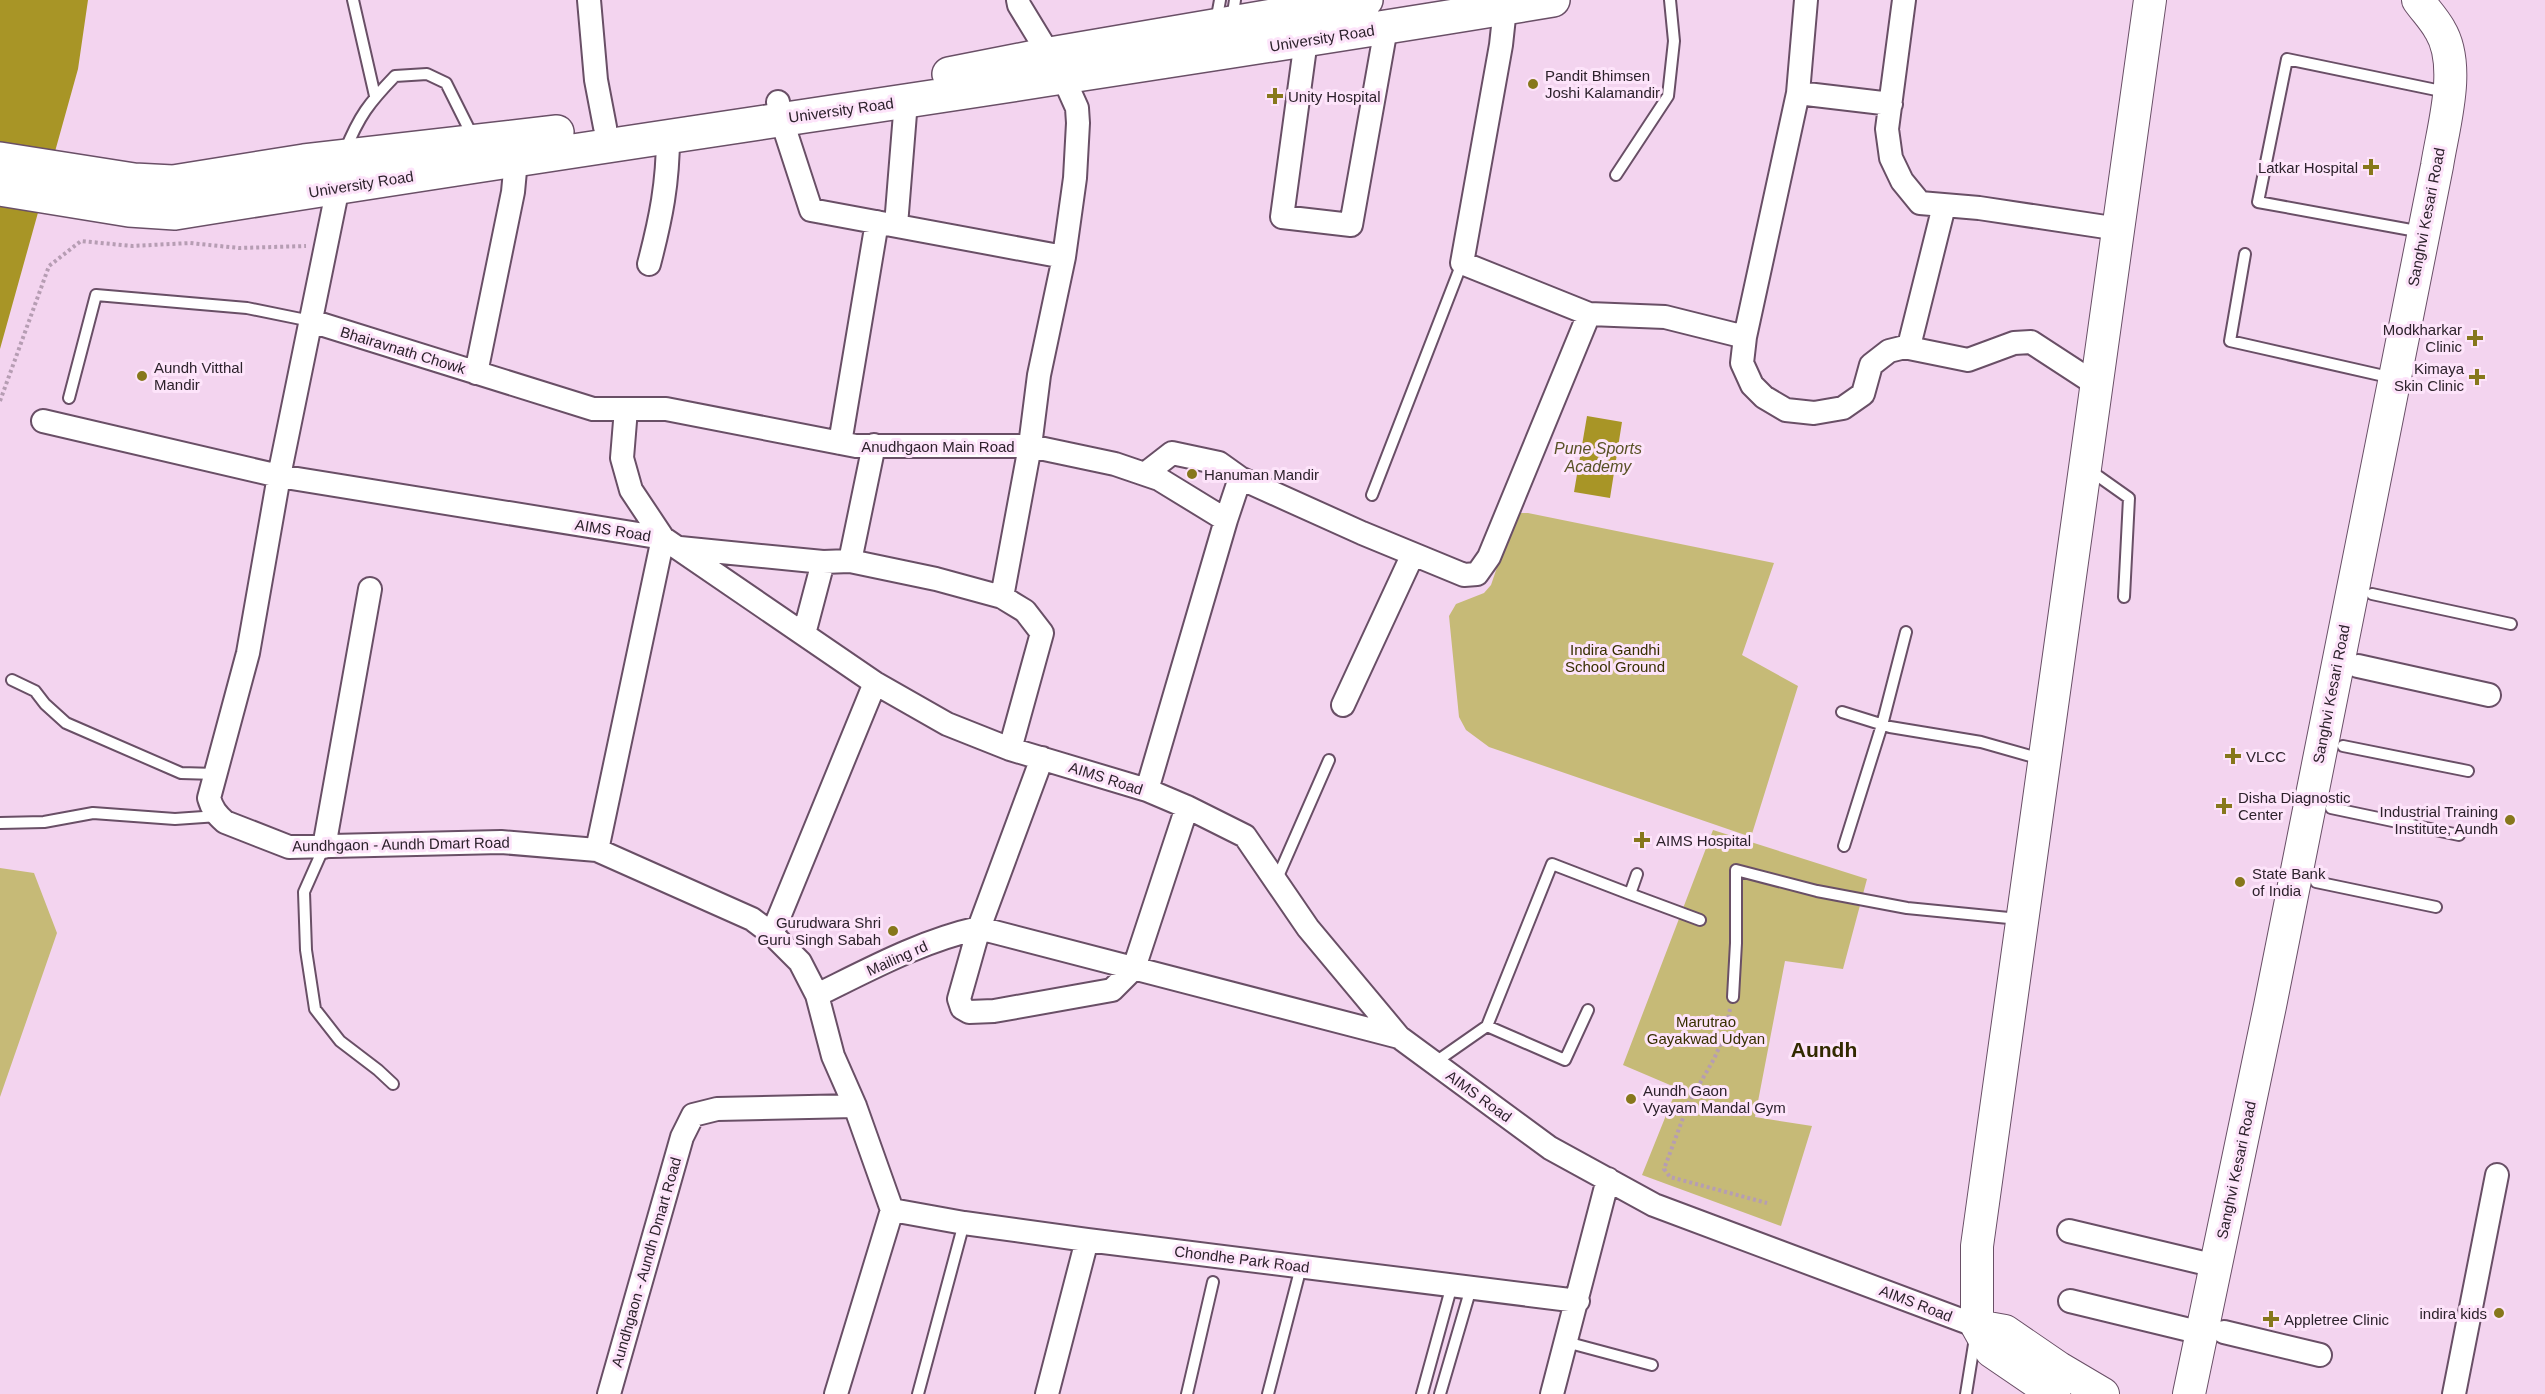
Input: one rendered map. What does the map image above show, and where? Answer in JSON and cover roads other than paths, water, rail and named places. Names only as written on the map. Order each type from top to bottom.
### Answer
[{"type":"main road","name":"University Road","points":[[131,195],[175,213],[475,141],[780,110],[906,101],[1057,66],[1226,12],[1366,0]]},
{"type":"main road","name":"University Road","points":[[340,172],[516,160],[668,136],[919,80],[1306,40],[1553,0]]},
{"type":"main road","points":[[2035,1388],[1991,1351],[1977,1326],[1977,1246],[2150,0]]},
{"type":"main road","name":"Sanghvi Kesari Road","points":[[2211,1394],[2216,1266],[2270,1006],[2449,93],[2450,63],[2441,31],[2418,0]]},
{"type":"main road","name":"Sanghvi Kesari Road","points":[[2189,1394],[2213,1333],[2316,882],[2458,170],[2471,95],[2471,60],[2461,22],[2445,0]]},
{"type":"main road","points":[[0,159],[131,195]]},
{"type":"main road","points":[[0,189],[131,195]]},
{"type":"main road","name":"AIMS Road","points":[[1977,1326],[2005,1331],[2058,1368],[2103,1394]]},
{"type":"street","points":[[590,0],[596,80],[605,127]]},
{"type":"street","name":"Anudhgaon Main Road","points":[[626,409],[666,409],[856,446],[1030,446],[1039,375],[1064,257],[1075,178],[1078,123],[1077,108],[1057,66],[1018,0]]},
{"type":"street","points":[[1806,0],[1798,93],[1744,338],[1742,363],[1752,385],[1764,397],[1786,410],[1814,413],[1843,408],[1863,394],[1871,365],[1889,351],[1910,346],[1944,206]]},
{"type":"street","points":[[1904,0],[1887,129],[1892,158],[1902,181],[1920,203],[1979,208],[2119,229]]},
{"type":"street","points":[[1504,8],[1501,45],[1462,263],[1589,314],[1665,317],[1744,338]]},
{"type":"street","points":[[1306,40],[1282,217],[1352,225],[1386,27]]},
{"type":"street","points":[[1798,93],[1891,104]]},
{"type":"street","points":[[840,443],[886,224],[906,101]]},
{"type":"street","points":[[780,110],[811,210],[1064,257]]},
{"type":"street","points":[[649,264],[662,214],[668,177],[668,136]]},
{"type":"street","points":[[476,373],[513,192],[516,160]]},
{"type":"street","points":[[218,816],[211,807],[209,798],[248,653],[279,476],[340,172]]},
{"type":"street","points":[[1145,474],[1172,453],[1219,463],[1240,478],[1413,554],[1464,574],[1477,573],[1489,557],[1589,314]]},
{"type":"street","name":"Bhairavnath Chowk","points":[[311,321],[593,409],[626,409]]},
{"type":"street","points":[[1904,347],[1968,360],[2014,343],[2031,342],[2097,385]]},
{"type":"street","points":[[626,409],[622,458],[631,490],[671,543],[823,562],[850,561],[936,579],[1002,597],[1025,611],[1042,633],[1010,749]]},
{"type":"street","name":"AIMS Road","points":[[43,421],[279,476],[671,543],[875,683],[947,724],[1010,749],[1146,790],[1187,807],[1245,836],[1308,928],[1399,1037],[1550,1148],[1654,1205],[1977,1326]]},
{"type":"street","points":[[850,561],[874,445]]},
{"type":"street","points":[[1002,597],[1030,446],[1114,465],[1159,479],[1226,520]]},
{"type":"street","points":[[1146,790],[1240,478]]},
{"type":"street","points":[[597,850],[671,543]]},
{"type":"street","points":[[1343,705],[1413,554]]},
{"type":"street","points":[[804,634],[823,562]]},
{"type":"street","points":[[324,847],[370,589]]},
{"type":"street","points":[[2358,666],[2489,695]]},
{"type":"street","points":[[772,934],[875,683]]},
{"type":"street","points":[[1042,758],[979,928],[958,999],[962,1008],[969,1012],[994,1011],[1112,990],[1134,968],[1187,807]]},
{"type":"street","name":"Aundhgaon - Aundh Dmart Road","points":[[218,816],[225,822],[288,847],[501,842],[597,850],[752,919],[772,934],[800,963],[818,995],[833,1056],[855,1106],[717,1109],[693,1115],[682,1137],[609,1394]]},
{"type":"street","points":[[979,928],[1399,1037]]},
{"type":"street","name":"Mailing rd","points":[[818,995],[909,950],[951,934],[979,928]]},
{"type":"street","points":[[836,1394],[892,1210],[855,1106]]},
{"type":"street","points":[[2454,1394],[2497,1175]]},
{"type":"street","points":[[1552,1394],[1608,1179]]},
{"type":"street","name":"Chondhe Park Road","points":[[892,1210],[964,1223],[1087,1240],[1578,1301]]},
{"type":"street","points":[[2069,1231],[2216,1266]]},
{"type":"street","points":[[1047,1394],[1087,1240]]},
{"type":"street","points":[[2070,1301],[2320,1355]]},
{"type":"lane","points":[[353,0],[375,96]]},
{"type":"lane","points":[[1617,175],[1668,96],[1674,40],[1670,0]]},
{"type":"lane","points":[[2423,232],[2258,202],[2287,59],[2449,93]]},
{"type":"lane","points":[[340,172],[358,119],[375,96],[395,76],[427,74],[446,83],[475,141]]},
{"type":"lane","points":[[2245,254],[2230,341],[2394,378]]},
{"type":"lane","points":[[1372,495],[1462,263]]},
{"type":"lane","points":[[69,398],[96,295],[247,308],[311,321]]},
{"type":"lane","points":[[2085,467],[2129,498],[2124,597]]},
{"type":"lane","points":[[2372,594],[2511,624]]},
{"type":"lane","points":[[1844,846],[1882,725],[1906,632]]},
{"type":"lane","points":[[12,680],[35,691],[45,704],[66,723],[181,773],[216,774]]},
{"type":"lane","points":[[1842,712],[1882,725],[1981,742],[2044,760]]},
{"type":"lane","points":[[2343,746],[2468,771]]},
{"type":"lane","points":[[1276,881],[1329,760]]},
{"type":"lane","points":[[2331,808],[2459,835]]},
{"type":"lane","points":[[0,823],[44,822],[93,813],[175,819],[218,816]]},
{"type":"lane","points":[[324,847],[304,892],[306,950],[315,1009],[340,1041],[393,1084]]},
{"type":"lane","points":[[1434,1062],[1487,1026],[1552,864],[1700,920]]},
{"type":"lane","points":[[1733,997],[1736,870],[1816,891],[1907,908],[2022,919]]},
{"type":"lane","points":[[1630,894],[1637,874]]},
{"type":"lane","points":[[2316,882],[2436,907]]},
{"type":"lane","points":[[1487,1026],[1565,1060],[1588,1010]]},
{"type":"lane","points":[[918,1394],[964,1223]]},
{"type":"lane","points":[[1268,1394],[1301,1267]]},
{"type":"lane","points":[[1187,1394],[1213,1282]]},
{"type":"lane","points":[[1422,1394],[1461,1287]]},
{"type":"lane","points":[[1440,1394],[1461,1287]]},
{"type":"lane","points":[[1966,1394],[1977,1326]]},
{"type":"lane","points":[[1566,1341],[1652,1365]]},
{"type":"water","points":[[0,0],[88,0],[78,69],[0,349]]},
{"type":"water","name":"Pune Sports Academy","points":[[1587,416],[1622,422],[1610,498],[1574,492]]},
{"type":"place","name":"Pandit Bhimsen Joshi Kalamandir","points":[[1533,84]]},
{"type":"place","name":"Unity Hospital","points":[[1275,96]]},
{"type":"place","name":"Latkar Hospital","points":[[2371,167]]},
{"type":"place","name":"Modkharkar Clinic","points":[[2475,338]]},
{"type":"place","name":"Aundh Vitthal Mandir","points":[[142,376]]},
{"type":"place","name":"Kimaya Skin Clinic","points":[[2477,377]]},
{"type":"place","name":"Hanuman Mandir","points":[[1192,474]]},
{"type":"place","name":"VLCC","points":[[2233,756]]},
{"type":"place","name":"Disha Diagnostic Center","points":[[2224,806]]},
{"type":"place","name":"Industrial Training Institute, Aundh","points":[[2510,820]]},
{"type":"place","name":"AIMS Hospital","points":[[1642,840]]},
{"type":"place","name":"State Bank of India","points":[[2240,882]]},
{"type":"place","name":"Gurudwara Shri Guru Singh Sabah","points":[[893,931]]},
{"type":"place","name":"Aundh Gaon Vyayam Mandal Gym","points":[[1631,1099]]},
{"type":"place","name":"indira kids","points":[[2499,1313]]},
{"type":"place","name":"Appletree Clinic","points":[[2271,1319]]},
{"type":"district","name":"Aundh","points":[[1824,1049]]},
{"type":"park label","name":"Indira Gandhi School Ground","points":[[1615,658]]},
{"type":"park label","name":"Marutrao Gayakwad Udyan","points":[[1706,1030]]}]
